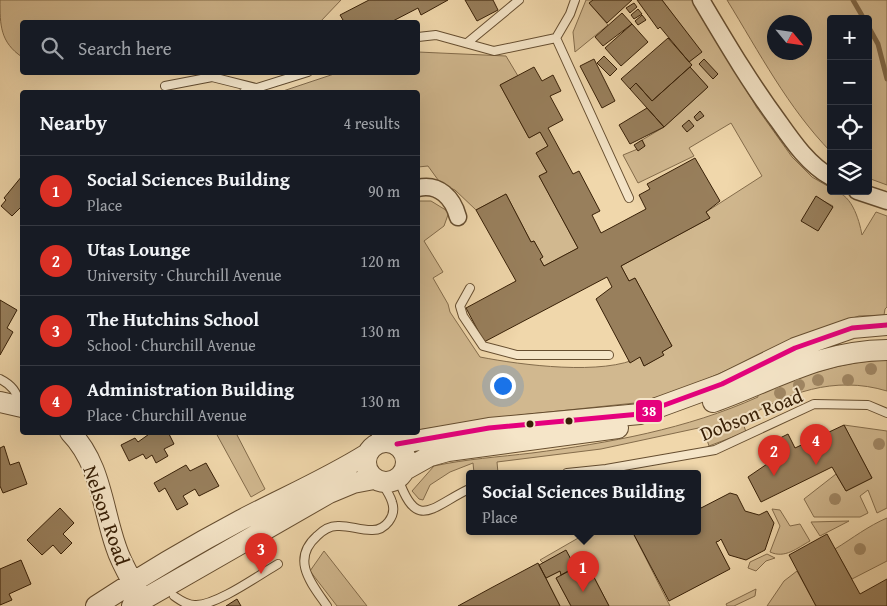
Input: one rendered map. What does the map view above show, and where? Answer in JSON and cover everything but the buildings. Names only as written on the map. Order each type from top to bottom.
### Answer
[{"type":"street","points":[[701,0],[754,87],[797,148],[827,175]]},
{"type":"street","points":[[420,188],[435,189],[448,196],[453,200],[458,217]]},
{"type":"street","points":[[869,195],[887,201]]},
{"type":"street","points":[[96,606],[132,582],[240,520],[347,467],[381,443],[488,428],[640,414],[722,384],[795,348],[852,328],[887,326]]},
{"type":"street","points":[[822,359],[852,344],[887,338]]},
{"type":"street","points":[[137,603],[329,493],[354,483],[390,477],[430,456],[448,451],[644,424],[718,401],[776,375],[822,359],[860,350],[887,350]]},
{"type":"street","points":[[0,402],[20,407]]},
{"type":"street","name":"Nelson Road","points":[[72,435],[93,467],[104,498],[115,546],[132,582],[137,603]]},
{"type":"street","points":[[381,443],[366,467],[390,477]]},
{"type":"street","points":[[381,443],[405,453],[390,477]]},
{"type":"lane","points":[[467,44],[519,0]]},
{"type":"lane","points":[[420,38],[436,36],[494,51],[556,38],[576,0]]},
{"type":"lane","points":[[556,38],[628,198]]},
{"type":"lane","points":[[250,90],[298,75]]},
{"type":"lane","points":[[165,86],[212,78],[256,88]]},
{"type":"lane","points":[[470,288],[460,306],[463,316],[483,346],[517,355],[609,355]]},
{"type":"lane","points":[[0,379],[10,384],[17,393],[20,401]]},
{"type":"lane","name":"Dobson Road","points":[[596,470],[715,450],[814,404],[868,405],[887,413]]},
{"type":"lane","points":[[390,477],[407,502],[416,510],[429,510],[466,491]]},
{"type":"lane","points":[[327,606],[306,576],[304,559],[309,543],[325,530],[334,526],[378,530],[389,522],[393,509],[390,477]]},
{"type":"lane","points":[[393,509],[407,502]]},
{"type":"lane","points":[[174,596],[183,602],[196,606],[210,602],[278,564]]},
{"type":"shaded area","points":[[0,0],[341,0],[322,20],[20,20],[20,55],[5,39],[0,17]]},
{"type":"shaded area","points":[[586,0],[593,0],[590,4],[608,25],[575,52],[573,32]]},
{"type":"shaded area","points":[[662,0],[692,0],[757,108],[792,157],[812,177],[827,186],[827,195],[842,195],[849,201],[859,221],[862,235],[876,212],[887,216],[887,307],[884,315],[859,316],[827,326],[700,382],[672,393],[635,403],[520,415],[420,430],[420,201],[431,201],[449,212],[444,226],[424,241],[443,272],[433,278],[448,304],[450,312],[480,357],[539,366],[584,367],[624,363],[640,357],[644,366],[663,355],[662,352],[672,346],[635,278],[629,281],[621,266],[710,218],[706,212],[762,176],[731,123],[689,148],[694,156],[638,183],[623,155],[645,146],[642,140],[664,127],[708,87],[690,67],[689,62],[701,52]],"holes":[[[816,197],[833,206],[818,231]]]},
{"type":"shaded area","points":[[727,0],[887,0],[887,185],[872,179],[872,15],[827,15],[827,148],[801,117]]},
{"type":"shaded area","points":[[420,52],[506,56],[518,76],[500,85],[529,138],[540,132],[548,146],[536,153],[547,172],[539,176],[578,248],[544,266],[534,241],[531,242],[506,194],[476,210],[455,190],[441,184],[428,166],[420,167],[420,90],[286,90],[331,75],[420,75]]},
{"type":"shaded area","points":[[887,360],[887,391],[848,385],[812,389],[759,410],[742,420],[746,432],[709,446],[703,427],[601,449],[497,462],[498,470],[474,470],[473,463],[450,472],[430,485],[423,500],[419,499],[412,491],[434,466],[561,449],[647,433],[704,418],[758,397],[757,393],[789,381],[853,363]]},
{"type":"shaded area","points":[[844,425],[887,431],[887,508],[877,513],[868,490],[860,496],[868,513],[860,517],[814,517],[804,499],[836,474],[846,491],[872,478]]},
{"type":"shaded area","points":[[217,435],[237,435],[265,489],[251,497]]},
{"type":"shaded area","points":[[772,509],[780,510],[790,526],[800,524],[810,541],[786,553],[775,554],[770,552],[780,526]]},
{"type":"shaded area","points":[[887,518],[887,561],[852,579],[835,549],[867,528]]},
{"type":"shaded area","points":[[849,521],[820,536],[811,522]]},
{"type":"shaded area","points":[[587,535],[634,535],[670,606],[609,606],[586,562],[575,567],[566,551],[543,563],[540,560]]},
{"type":"shaded area","points":[[324,551],[367,606],[337,606],[310,571]]},
{"type":"shaded area","points":[[767,554],[775,558],[766,561],[756,571],[748,568],[750,562]]},
{"type":"shaded area","points":[[560,571],[561,575],[556,578],[571,606],[560,606],[546,578]]},
{"type":"shaded area","points":[[797,571],[816,606],[767,606],[784,581]]},
{"type":"shaded area","points":[[756,589],[755,596],[734,606],[727,606],[726,604]]},
{"type":"waterway","points":[[853,0],[862,15]]},
{"type":"waterway","points":[[872,33],[878,44],[887,79]]},
{"type":"transit line","name":"38","points":[[397,444],[489,428],[640,414],[722,384],[795,348],[852,328],[887,325]]},
{"type":"place","name":"Administration Building","points":[[816,465]]},
{"type":"place","name":"Utas Lounge","points":[[774,476]]},
{"type":"place","name":"The Hutchins School","points":[[261,574]]},
{"type":"place","name":"Social Sciences Building","points":[[583,592]]}]
